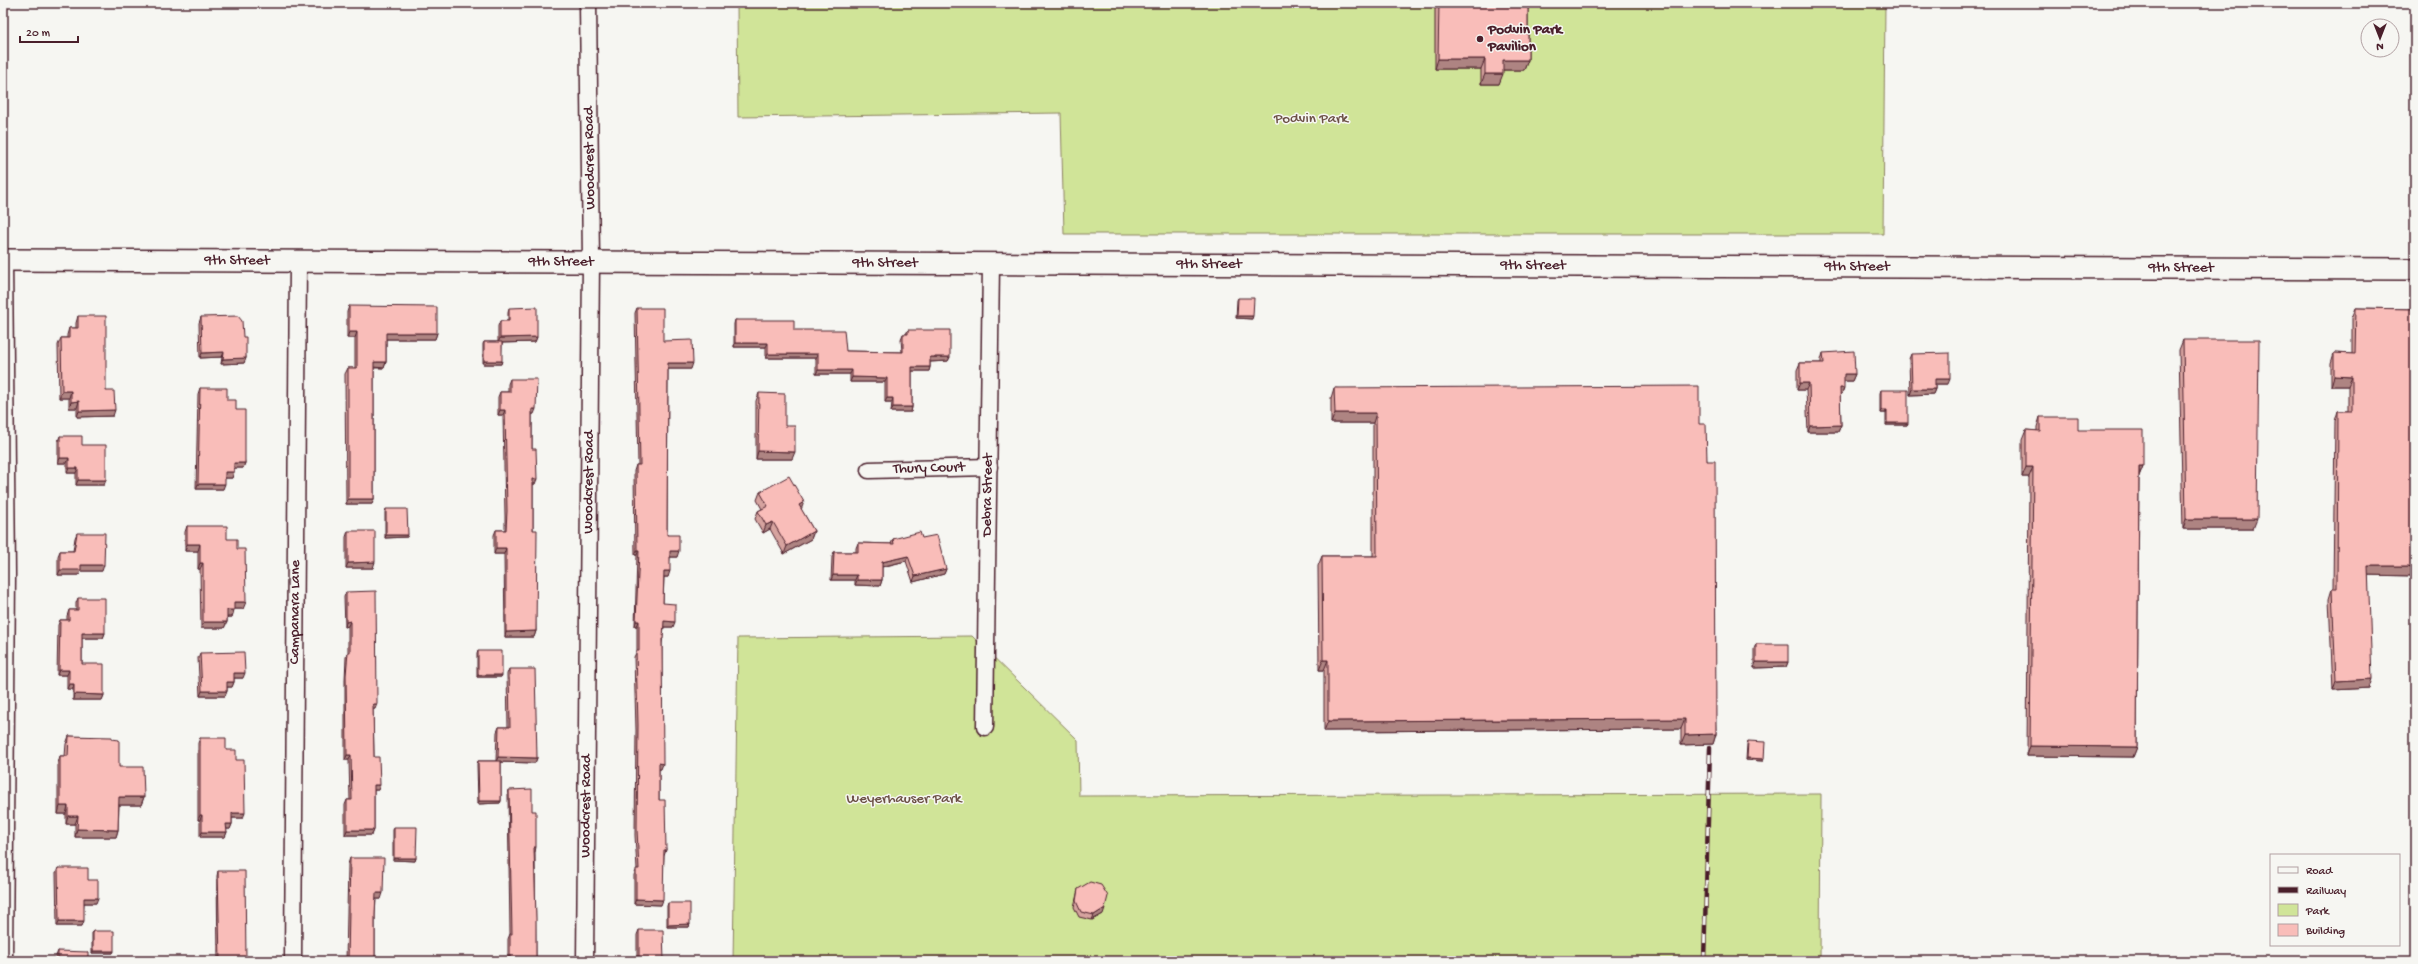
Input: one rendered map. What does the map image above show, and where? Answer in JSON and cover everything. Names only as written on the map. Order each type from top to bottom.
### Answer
[{"type":"street","name":"Woodcrest Road","points":[[585,961],[591,261],[588,3]]},
{"type":"street","name":"9th Street","points":[[4,260],[1733,265],[2415,269]]},
{"type":"street","points":[[4,260],[4,961]]},
{"type":"street","name":"Campanara Lane","points":[[293,961],[298,262]]},
{"type":"street","name":"Debra Street","points":[[985,727],[991,264]]},
{"type":"street","name":"Thury Court","points":[[869,470],[989,467]]},
{"type":"green space","name":"Podvin Park","points":[[737,3],[1885,3],[1883,234],[1064,234],[1061,113],[738,117]]},
{"type":"green space","name":"Weyerhauser Park","points":[[972,636],[1078,740],[1079,796],[1821,794],[1820,961],[733,961],[738,638]]},
{"type":"building","name":"Podvin Park Pavilion","points":[[1439,3],[1528,3],[1528,60],[1503,60],[1503,74],[1485,74],[1485,59],[1438,59]]},
{"type":"building","points":[[1238,298],[1254,298],[1253,316],[1237,316]]},
{"type":"building","points":[[349,306],[437,307],[437,333],[386,333],[386,362],[374,362],[374,499],[348,499],[348,368],[357,368],[357,332],[349,332]]},
{"type":"building","points":[[537,307],[537,337],[500,338],[500,321],[509,321],[509,308]]},
{"type":"building","points":[[637,308],[663,308],[663,341],[692,340],[693,363],[668,363],[667,535],[679,535],[679,551],[670,551],[670,571],[664,571],[663,603],[675,604],[675,622],[664,621],[662,639],[663,764],[659,763],[659,800],[665,800],[666,850],[664,850],[663,900],[636,899],[636,869],[639,869],[637,830],[638,725],[636,651],[639,651],[639,621],[636,621],[639,550],[637,550],[636,465],[640,465]]},
{"type":"building","points":[[2356,308],[2415,309],[2415,566],[2368,566],[2372,679],[2336,681],[2332,589],[2337,589],[2338,411],[2352,411],[2352,377],[2334,376],[2334,353],[2355,354]]},
{"type":"building","points":[[78,316],[106,316],[106,391],[114,391],[115,410],[79,411],[79,401],[71,402],[71,391],[62,391],[61,338],[69,338],[69,328],[78,328]]},
{"type":"building","points":[[238,316],[242,321],[243,337],[246,337],[246,358],[223,359],[224,352],[202,353],[201,317]]},
{"type":"building","points":[[735,320],[794,320],[794,330],[844,330],[846,351],[903,352],[903,334],[908,334],[908,330],[950,330],[950,357],[930,357],[930,367],[912,367],[912,407],[893,407],[893,398],[887,398],[887,378],[852,377],[852,370],[818,370],[818,354],[768,354],[768,343],[735,343]]},
{"type":"building","points":[[2183,340],[2259,340],[2257,519],[2186,519]]},
{"type":"building","points":[[484,342],[502,342],[502,361],[484,361]]},
{"type":"building","points":[[1854,351],[1855,374],[1844,374],[1844,388],[1840,388],[1841,425],[1810,426],[1809,383],[1800,383],[1800,363],[1824,363],[1823,353]]},
{"type":"building","points":[[1950,353],[1950,379],[1935,379],[1935,389],[1912,389],[1911,354]]},
{"type":"building","points":[[510,379],[537,379],[536,409],[532,409],[532,449],[536,449],[537,479],[533,479],[533,530],[537,530],[536,631],[506,632],[506,548],[496,548],[496,530],[506,530],[507,511],[505,410],[500,410],[500,392],[510,392]]},
{"type":"building","points":[[1699,386],[1699,424],[1706,424],[1707,461],[1715,461],[1716,734],[1685,735],[1685,719],[1328,721],[1328,660],[1323,660],[1322,556],[1377,556],[1376,413],[1335,413],[1334,388]]},
{"type":"building","points":[[200,388],[227,388],[227,400],[236,400],[236,410],[245,410],[245,463],[234,463],[234,472],[225,472],[225,484],[198,484]]},
{"type":"building","points":[[1881,390],[1908,390],[1908,423],[1887,423],[1887,410],[1881,410]]},
{"type":"building","points":[[759,393],[785,394],[785,426],[795,426],[795,452],[758,451]]},
{"type":"building","points":[[2040,417],[2078,417],[2078,430],[2143,430],[2143,466],[2139,466],[2137,747],[2030,746],[2033,467],[2026,467],[2026,430],[2040,431]]},
{"type":"building","points":[[60,436],[82,436],[82,445],[106,445],[106,480],[78,480],[78,468],[69,468],[69,458],[60,458]]},
{"type":"building","points":[[789,476],[804,502],[799,505],[814,531],[787,546],[773,522],[766,525],[758,511],[768,506],[760,492]]},
{"type":"building","points":[[386,509],[407,509],[408,535],[386,535]]},
{"type":"building","points":[[187,526],[227,526],[227,539],[237,539],[237,549],[245,549],[246,602],[234,602],[234,610],[227,610],[227,622],[203,622],[203,563],[200,563],[200,544],[187,544]]},
{"type":"building","points":[[348,531],[375,531],[375,562],[348,563]]},
{"type":"building","points":[[920,532],[922,538],[937,535],[946,569],[915,576],[908,556],[882,562],[882,580],[857,580],[857,575],[833,575],[834,552],[858,552],[858,543],[894,544],[893,539]]},
{"type":"building","points":[[77,533],[105,533],[104,565],[81,565],[81,570],[60,570],[60,551],[74,551]]},
{"type":"building","points":[[376,591],[377,704],[373,704],[374,757],[379,757],[380,785],[374,785],[374,830],[347,830],[347,800],[352,800],[351,755],[347,755],[346,675],[348,652],[350,652],[350,621],[346,622],[346,592]]},
{"type":"building","points":[[78,598],[105,598],[105,633],[82,633],[82,664],[104,664],[104,695],[74,694],[74,684],[69,684],[69,670],[59,670],[60,620],[69,620],[69,610],[78,610]]},
{"type":"building","points":[[1756,644],[1788,644],[1788,662],[1756,662]]},
{"type":"building","points":[[478,651],[502,651],[502,675],[478,675]]},
{"type":"building","points":[[244,652],[245,673],[234,673],[234,682],[227,682],[227,691],[202,691],[200,653]]},
{"type":"building","points":[[509,669],[535,669],[537,758],[498,757],[499,727],[510,727]]},
{"type":"building","points":[[69,736],[112,737],[112,739],[119,740],[119,767],[143,767],[144,797],[119,797],[118,830],[77,829],[78,816],[68,816],[68,806],[60,806],[60,756],[68,756]]},
{"type":"building","points":[[200,738],[226,738],[226,750],[236,750],[236,760],[244,760],[245,813],[232,813],[232,824],[226,824],[227,832],[202,832],[202,815],[200,815]]},
{"type":"building","points":[[1748,741],[1765,742],[1764,759],[1747,758]]},
{"type":"building","points":[[478,761],[501,761],[501,801],[479,801]]},
{"type":"building","points":[[532,789],[532,811],[536,811],[536,847],[534,847],[536,961],[510,961],[510,934],[512,934],[509,790]]},
{"type":"building","points":[[394,827],[417,827],[416,858],[394,858]]},
{"type":"building","points":[[350,858],[384,858],[383,893],[376,893],[375,961],[348,961]]},
{"type":"building","points":[[58,868],[88,868],[88,880],[98,880],[98,898],[84,898],[84,921],[59,921]]},
{"type":"building","points":[[218,871],[245,871],[246,961],[220,961]]},
{"type":"building","points":[[1090,882],[1101,885],[1108,896],[1105,908],[1094,915],[1081,912],[1076,901],[1078,889]]},
{"type":"building","points":[[668,903],[690,903],[690,924],[668,925]]},
{"type":"building","points":[[639,930],[663,930],[664,961],[639,961]]},
{"type":"building","points":[[93,931],[114,931],[114,951],[93,951]]},
{"type":"building","points":[[58,951],[88,952],[88,961],[58,961]]},
{"type":"railway","points":[[1704,961],[1710,748]]},
{"type":"place","name":"Podvin Park Pavilion","points":[[1480,39]]}]
